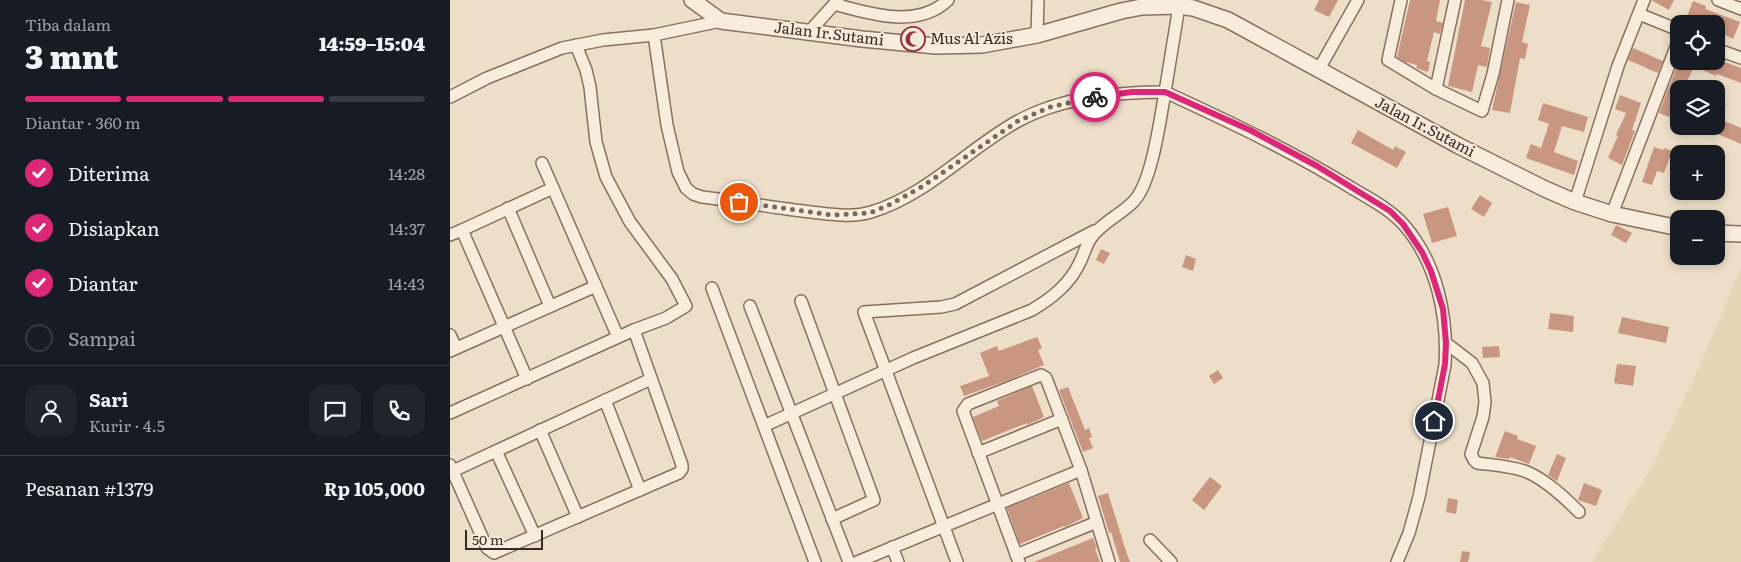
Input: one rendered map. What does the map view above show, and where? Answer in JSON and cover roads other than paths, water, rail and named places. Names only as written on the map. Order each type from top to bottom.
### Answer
[{"type":"street","name":"Jalan Ir.Sutami","points":[[692,0],[721,20],[862,39],[936,46],[982,45],[1037,35],[1121,11],[1142,8],[1179,6],[1209,12],[1228,20],[1459,146],[1545,189],[1612,214],[1670,226]]},
{"type":"street","points":[[809,32],[836,2],[878,15],[904,16],[926,14],[948,0]]},
{"type":"street","points":[[1037,35],[1038,0]]},
{"type":"street","points":[[1319,69],[1358,0]]},
{"type":"street","points":[[1401,0],[1388,60],[1436,88],[1482,111],[1493,74],[1508,0]]},
{"type":"street","points":[[1436,88],[1455,0]]},
{"type":"street","points":[[1576,202],[1618,66],[1644,0]]},
{"type":"street","points":[[1718,0],[1741,10]]},
{"type":"street","points":[[957,562],[864,312],[941,307],[955,304],[1098,229],[1124,211],[1140,194],[1149,170],[1165,92],[1179,6]]},
{"type":"street","points":[[1639,14],[1670,27]]},
{"type":"street","points":[[450,97],[487,78],[543,55],[576,45],[654,35],[721,20]]},
{"type":"street","points":[[654,35],[667,125],[678,172],[686,188],[693,194],[702,197],[813,213],[847,215],[870,213],[923,186],[1018,121],[1050,107],[1132,92],[1165,92],[1250,130],[1317,166],[1390,211],[1412,236],[1431,271],[1443,309],[1446,343],[1445,364],[1419,497],[1409,534],[1397,562]]},
{"type":"street","points":[[450,413],[618,337],[666,318],[686,306],[672,279],[630,222],[606,177],[596,142],[590,87],[586,70],[576,45]]},
{"type":"street","points":[[1725,52],[1741,58]]},
{"type":"street","points":[[1612,214],[1670,63]]},
{"type":"street","points":[[542,163],[618,337]]},
{"type":"street","points":[[450,235],[553,188]]},
{"type":"street","points":[[508,208],[550,306]]},
{"type":"street","points":[[764,426],[886,371],[1032,310],[1047,301],[1072,277],[1090,240],[1098,229]]},
{"type":"street","points":[[462,230],[527,379]]},
{"type":"street","points":[[1725,233],[1741,234]]},
{"type":"street","points":[[450,334],[453,350],[596,286]]},
{"type":"street","points":[[712,288],[815,562]]},
{"type":"street","points":[[801,301],[874,500],[832,519]]},
{"type":"street","points":[[750,306],[848,562]]},
{"type":"street","points":[[634,330],[651,379],[682,469],[679,473],[497,552],[489,551],[451,468],[496,451],[651,379]]},
{"type":"street","points":[[1446,343],[1472,363],[1483,383],[1485,402],[1479,432],[1472,451],[1474,460],[1477,463],[1526,472],[1544,482],[1579,512]]},
{"type":"street","points":[[1097,522],[1018,558],[964,414],[966,406],[1038,376],[1043,375],[1046,378],[1081,470],[1097,522],[1109,562]]},
{"type":"street","points":[[605,400],[640,490]]},
{"type":"street","points":[[978,453],[1062,420]]},
{"type":"street","points":[[540,430],[578,517]]},
{"type":"street","points":[[496,451],[534,536]]},
{"type":"street","points":[[856,562],[1081,470]]},
{"type":"street","points":[[1150,540],[1171,562]]},
{"type":"street","points":[[892,547],[898,562]]},
{"type":"place","name":"Mus Al Azis","points":[[913,39]]}]
